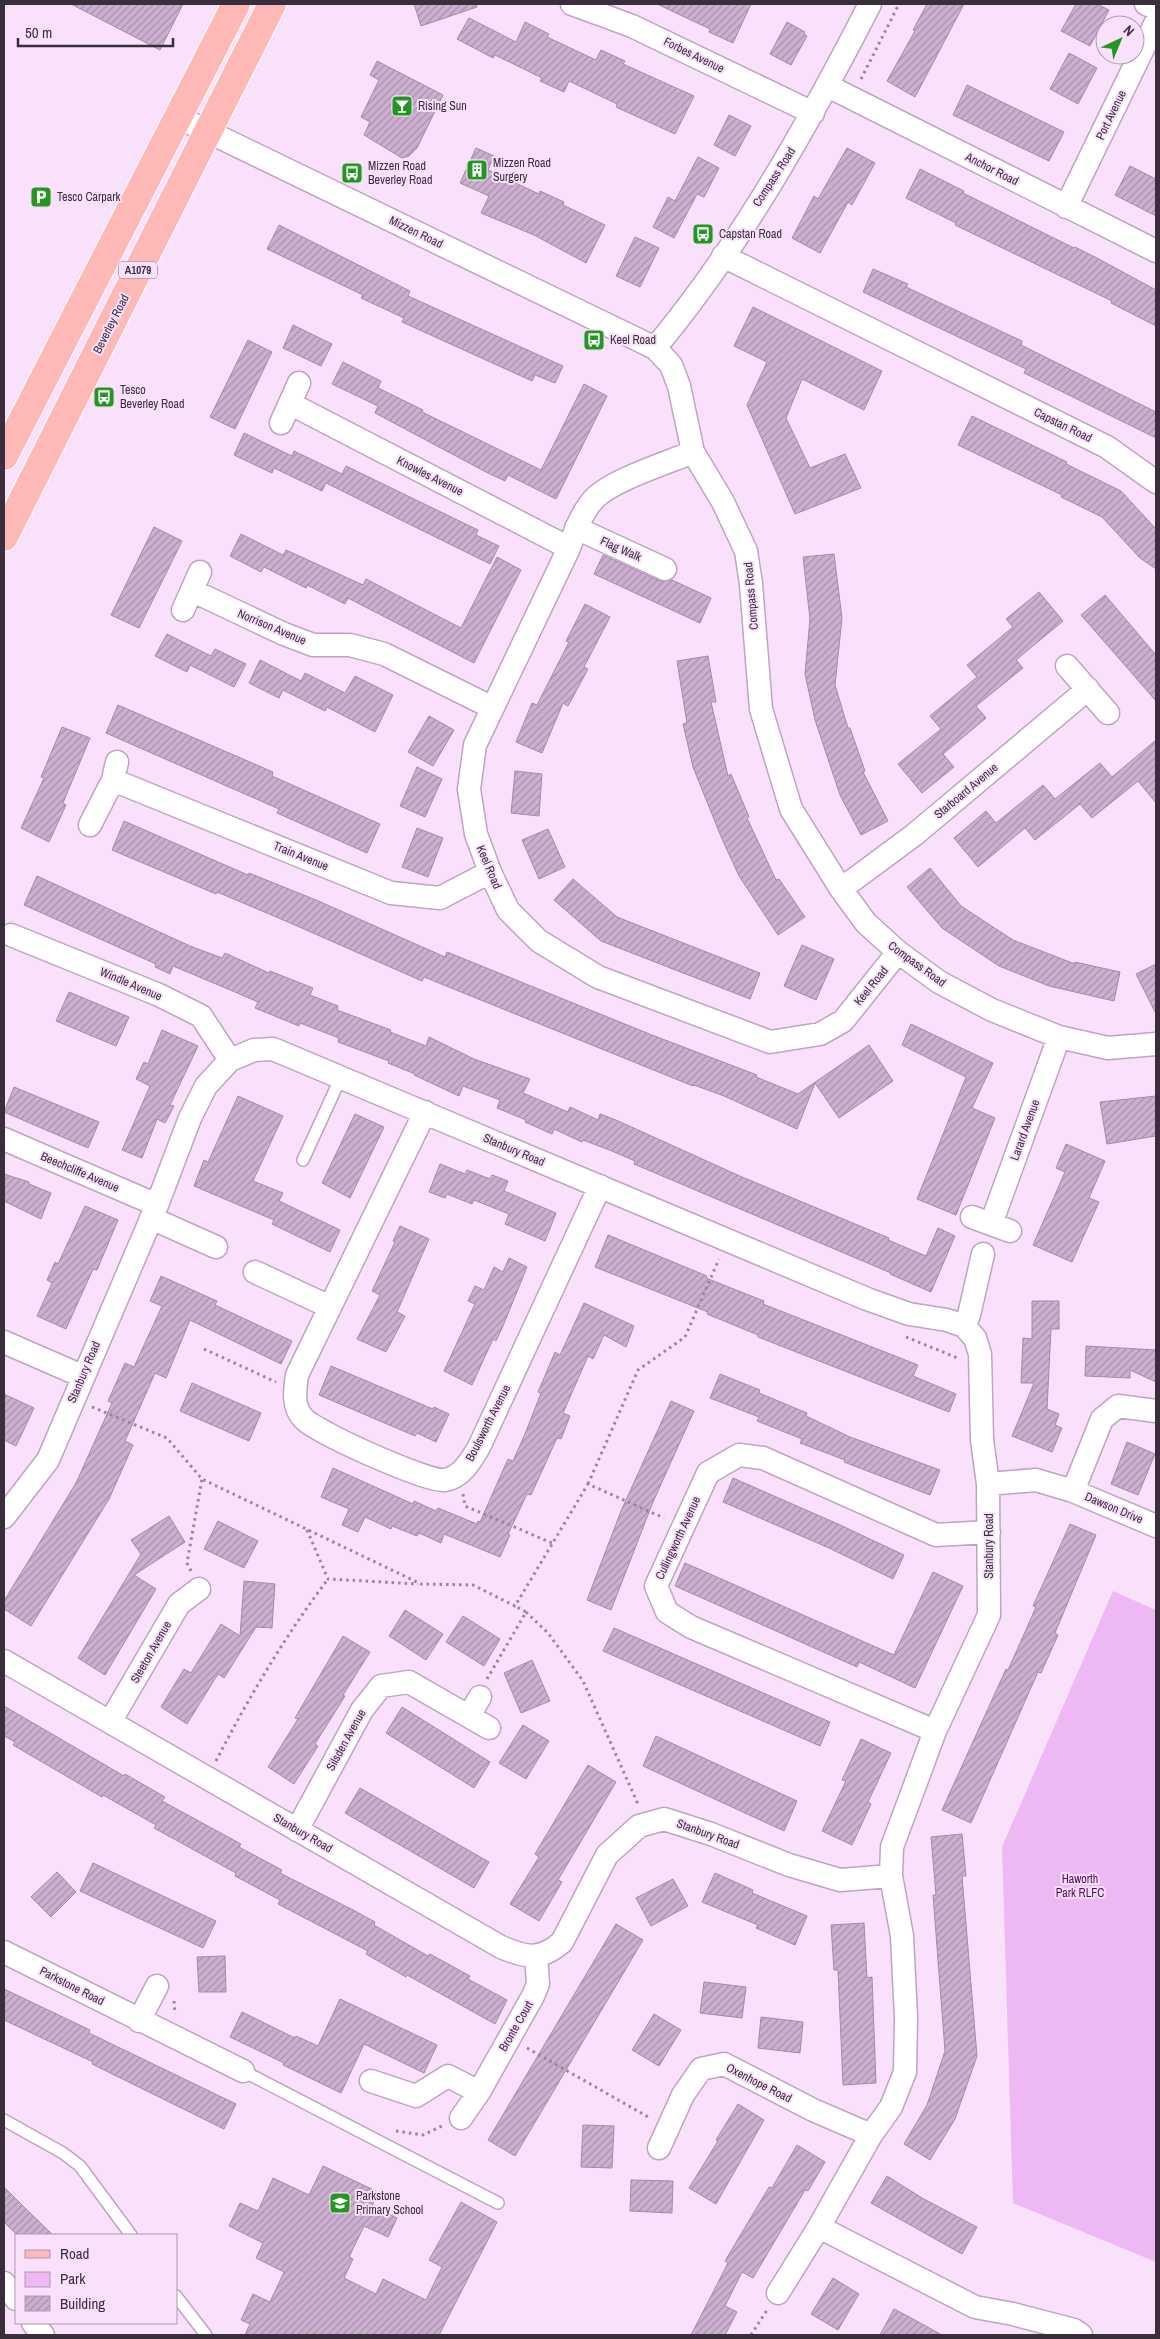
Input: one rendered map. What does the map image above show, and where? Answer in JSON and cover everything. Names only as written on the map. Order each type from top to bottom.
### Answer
[{"type":"main road","name":"A1079","points":[[4,456],[236,4]]},
{"type":"main road","name":"Beverley Road","points":[[4,537],[272,4]]},
{"type":"street","name":"Forbes Avenue","points":[[572,4],[632,26],[813,113]]},
{"type":"street","name":"Compass Road","points":[[870,4],[793,149],[685,312],[655,348],[671,365],[674,372],[679,386],[693,452],[723,502],[746,551],[751,584],[761,708],[792,809],[841,890],[866,923],[898,952],[939,982],[992,1010],[1059,1037],[1108,1048],[1156,1044]]},
{"type":"street","points":[[1146,4],[1156,8]]},
{"type":"street","name":"Port Avenue","points":[[1066,207],[1156,22]]},
{"type":"street","name":"Anchor Road","points":[[828,86],[1156,252]]},
{"type":"street","name":"Mizzen Road","points":[[178,117],[655,348]]},
{"type":"street","name":"Capstan Road","points":[[723,256],[1107,447],[1156,482]]},
{"type":"street","name":"Knowles Avenue","points":[[300,383],[286,413],[573,538]]},
{"type":"street","name":"Keel Road","points":[[693,452],[607,488],[594,500],[573,538],[475,745],[469,789],[476,834],[490,872],[508,910],[539,941],[598,977],[770,1042],[820,1034],[843,1021],[898,952]]},
{"type":"street","name":"Flag Walk","points":[[573,538],[665,569]]},
{"type":"street","name":"Norrison Avenue","points":[[192,591],[284,634],[313,644],[350,645],[384,654],[491,708]]},
{"type":"street","points":[[1067,666],[1108,712]]},
{"type":"street","name":"Starboard Avenue","points":[[841,890],[914,835],[1088,689]]},
{"type":"street","name":"Train Avenue","points":[[90,826],[115,771],[391,893],[440,898],[490,872]]},
{"type":"street","name":"Windle Avenue","points":[[11,935],[159,995],[201,1016],[230,1060]]},
{"type":"street","name":"Larard Avenue","points":[[991,1224],[1059,1037]]},
{"type":"street","name":"Stanbury Road","points":[[4,1517],[48,1460],[82,1376],[154,1212],[190,1118],[206,1086],[230,1060],[254,1050],[273,1049],[884,1305],[909,1314],[947,1320],[964,1326],[975,1338],[980,1354],[982,1440],[988,1484],[989,1616],[935,1731],[892,1847],[891,1876],[840,1880],[789,1865],[711,1834],[664,1819],[639,1826],[607,1855],[562,1942],[551,1952],[522,1957],[501,1947],[4,1660]]},
{"type":"street","name":"Boulsworth Avenue","points":[[425,1112],[297,1375],[295,1391],[296,1405],[303,1418],[331,1436],[428,1478],[445,1480],[463,1471],[479,1447],[600,1186]]},
{"type":"street","name":"Beechcliffe Avenue","points":[[4,1139],[154,1212]]},
{"type":"street","points":[[154,1212],[216,1247]]},
{"type":"street","points":[[964,1326],[969,1315],[983,1254]]},
{"type":"street","points":[[256,1272],[330,1307]]},
{"type":"street","points":[[4,1342],[82,1376]]},
{"type":"street","points":[[1073,1491],[1102,1419],[1118,1406],[1156,1411]]},
{"type":"street","name":"Cullingworth Avenue","points":[[935,1731],[692,1627],[667,1612],[656,1586],[708,1473],[739,1455],[763,1458],[936,1535],[989,1532]]},
{"type":"street","name":"Dawson Drive","points":[[988,1484],[1036,1480],[1073,1491],[1156,1526]]},
{"type":"street","name":"Steeton Avenue","points":[[110,1722],[179,1604],[199,1589]]},
{"type":"street","name":"Silsden Avenue","points":[[297,1830],[362,1710],[381,1686],[409,1682],[474,1706],[489,1728]]},
{"type":"street","points":[[778,2293],[819,2227],[871,2135],[891,2106],[905,2072],[906,2016],[902,1936],[891,1876]]},
{"type":"street","name":"Parkstone Road","points":[[4,1952],[139,2021],[243,2071]]},
{"type":"street","name":"Bronte Court","points":[[461,2118],[479,2092],[538,1984],[536,1956]]},
{"type":"street","points":[[139,2021],[157,1986]]},
{"type":"street","name":"Oxenhope Road","points":[[664,2138],[683,2095],[701,2069],[724,2064],[813,2110],[871,2135]]},
{"type":"street","points":[[371,2081],[416,2096],[448,2076],[479,2092]]},
{"type":"street","points":[[819,2227],[903,2261],[975,2307],[1012,2314],[1074,2330],[1081,2335]]},
{"type":"street","points":[[4,2283],[15,2298]]},
{"type":"street","points":[[34,2324],[42,2335]]},
{"type":"lane","points":[[303,1160],[341,1077]]},
{"type":"lane","points":[[243,2071],[498,2203]]},
{"type":"lane","points":[[4,2120],[64,2153],[80,2166],[130,2234]]},
{"type":"lane","points":[[178,2299],[206,2335]]},
{"type":"path","points":[[852,98],[899,4]]},
{"type":"path","points":[[515,1606],[588,1484],[638,1370],[684,1337],[726,1239]]},
{"type":"path","points":[[204,1349],[295,1391]]},
{"type":"path","points":[[73,1399],[167,1438],[202,1479],[422,1584]]},
{"type":"path","points":[[459,1473],[465,1506],[552,1543]]},
{"type":"path","points":[[199,1589],[187,1563],[202,1479]]},
{"type":"path","points":[[588,1484],[683,1527]]},
{"type":"path","points":[[307,1530],[328,1579]]},
{"type":"path","points":[[328,1579],[473,1586],[526,1612],[548,1633],[583,1681],[647,1824]]},
{"type":"path","points":[[207,1778],[254,1689],[309,1604],[328,1579]]},
{"type":"path","points":[[474,1706],[485,1682],[526,1612]]},
{"type":"path","points":[[509,2038],[664,2138]]},
{"type":"path","points":[[388,2127],[397,2132],[423,2135],[461,2118]]},
{"type":"path","points":[[751,2335],[778,2293]]},
{"type":"green space","name":"Haworth Park RLFC","points":[[1113,1591],[1156,1610],[1156,2262],[1013,2203],[1002,1847]]},
{"type":"building","points":[[71,4],[183,4],[160,50]]},
{"type":"building","points":[[414,4],[476,4],[477,7],[421,26]]},
{"type":"building","points":[[657,4],[751,4],[733,43],[709,32],[710,29]]},
{"type":"building","points":[[927,4],[964,4],[915,97],[887,81],[915,31],[913,30]]},
{"type":"building","points":[[1076,4],[1097,4],[1109,10],[1106,15],[1095,15],[1095,37],[1090,46],[1061,31]]},
{"type":"building","points":[[469,18],[516,42],[525,22],[549,34],[547,37],[596,60],[601,50],[625,61],[623,64],[694,96],[675,134],[616,107],[617,104],[569,81],[564,92],[540,81],[542,78],[495,55],[493,58],[457,39]]},
{"type":"building","points":[[787,22],[805,32],[804,34],[807,36],[791,65],[770,54]]},
{"type":"building","points":[[1069,53],[1097,68],[1078,104],[1050,89]]},
{"type":"building","name":"Rising Sun","points":[[377,61],[443,95],[417,148],[409,156],[402,158],[364,135],[370,122],[361,117],[379,80],[370,75]]},
{"type":"building","points":[[967,85],[1064,132],[1049,161],[953,115]]},
{"type":"building","points":[[729,115],[751,126],[735,156],[714,145]]},
{"type":"building","points":[[476,148],[494,156],[488,170],[539,194],[540,191],[564,202],[563,205],[605,225],[586,263],[534,235],[481,213],[489,196],[460,183]]},
{"type":"building","points":[[847,148],[875,163],[852,205],[848,202],[820,253],[792,238],[814,196],[818,199]]},
{"type":"building","points":[[698,157],[719,168],[704,197],[697,194],[674,238],[653,227],[668,197],[675,201]]},
{"type":"building","points":[[1130,166],[1156,179],[1156,216],[1115,195]]},
{"type":"building","points":[[920,169],[964,191],[963,193],[1097,258],[1156,290],[1156,326],[1111,303],[1112,301],[955,225],[956,223],[906,198]]},
{"type":"building","points":[[279,225],[410,291],[408,296],[563,366],[555,383],[535,375],[532,381],[402,322],[404,318],[361,298],[363,295],[267,249]]},
{"type":"building","points":[[635,237],[659,248],[640,287],[616,276]]},
{"type":"building","points":[[873,269],[908,284],[906,287],[1022,341],[1021,345],[1156,412],[1156,438],[1024,373],[1026,369],[863,292]]},
{"type":"building","points":[[753,307],[882,371],[864,410],[802,379],[786,418],[810,468],[845,454],[861,488],[795,514],[747,405],[767,362],[734,346]]},
{"type":"building","points":[[293,325],[332,344],[321,366],[283,348]]},
{"type":"building","points":[[248,340],[272,352],[235,429],[210,417]]},
{"type":"building","points":[[343,362],[381,381],[378,388],[423,410],[422,412],[541,470],[584,384],[607,396],[556,499],[508,475],[505,481],[486,472],[375,413],[378,406],[332,384]]},
{"type":"building","points":[[972,416],[1067,462],[1066,464],[1121,491],[1156,529],[1156,569],[1140,558],[1102,517],[1061,497],[1062,495],[958,445]]},
{"type":"building","points":[[244,433],[292,456],[294,451],[342,474],[346,466],[478,530],[476,535],[499,546],[490,564],[326,483],[322,491],[274,468],[272,473],[234,455]]},
{"type":"building","points":[[154,527],[182,541],[139,628],[111,615]]},
{"type":"building","points":[[241,534],[283,555],[286,550],[363,585],[366,579],[461,628],[497,557],[521,570],[474,663],[348,598],[345,604],[307,585],[306,588],[264,567],[261,572],[230,556]]},
{"type":"building","points":[[834,554],[842,618],[835,685],[848,728],[850,728],[865,771],[863,772],[888,821],[861,835],[840,795],[815,720],[805,674],[810,619],[803,557]]},
{"type":"building","points":[[603,555],[660,581],[672,580],[711,598],[700,623],[594,574]]},
{"type":"building","points":[[1039,592],[1063,621],[1016,660],[1023,668],[976,706],[986,718],[943,754],[954,767],[922,793],[898,764],[941,729],[930,716],[977,677],[967,665],[1013,627],[1006,619]]},
{"type":"building","points":[[1105,595],[1156,655],[1156,701],[1081,615]]},
{"type":"building","points":[[585,604],[610,617],[584,667],[588,669],[568,706],[563,703],[542,753],[516,742],[532,703],[537,705],[569,642],[566,641]]},
{"type":"building","points":[[167,634],[211,656],[215,649],[246,664],[234,687],[190,665],[187,672],[155,656]]},
{"type":"building","points":[[708,656],[716,702],[711,702],[728,776],[731,774],[749,817],[747,818],[776,880],[779,879],[805,917],[778,935],[739,876],[693,767],[683,724],[687,723],[677,661]]},
{"type":"building","points":[[260,660],[301,681],[305,673],[345,693],[355,676],[393,695],[375,732],[327,707],[325,711],[283,690],[279,698],[249,683]]},
{"type":"building","points":[[118,705],[273,772],[272,776],[380,824],[367,853],[277,813],[279,809],[106,733]]},
{"type":"building","points":[[429,716],[454,730],[433,766],[408,752]]},
{"type":"building","points":[[62,727],[90,738],[63,803],[66,805],[49,842],[21,828],[44,778],[41,777]]},
{"type":"building","points":[[1156,740],[1156,803],[1138,781],[1092,818],[1080,804],[1035,840],[1025,828],[978,867],[954,838],[986,811],[996,823],[1043,785],[1055,799],[1100,763],[1112,777]]},
{"type":"building","points":[[417,767],[442,779],[425,817],[400,806]]},
{"type":"building","points":[[515,771],[542,774],[539,816],[511,813]]},
{"type":"building","points":[[124,821],[248,875],[249,873],[316,900],[445,957],[447,952],[652,1035],[757,1075],[756,1077],[798,1094],[869,1045],[893,1081],[839,1118],[815,1083],[797,1129],[724,1096],[693,1086],[424,977],[422,981],[288,922],[112,850]]},
{"type":"building","points":[[417,828],[443,838],[428,877],[402,867]]},
{"type":"building","points":[[548,829],[565,867],[539,879],[522,840]]},
{"type":"building","points":[[930,868],[961,906],[1013,940],[1075,964],[1075,962],[1120,972],[1114,1001],[1049,986],[999,966],[942,928],[907,887]]},
{"type":"building","points":[[37,876],[190,946],[222,958],[225,953],[269,973],[270,971],[313,988],[310,995],[338,1006],[337,1010],[391,1030],[390,1032],[426,1046],[429,1037],[474,1059],[530,1079],[523,1093],[568,1112],[570,1107],[598,1120],[600,1114],[616,1120],[742,1177],[889,1238],[888,1240],[926,1256],[938,1228],[955,1236],[931,1292],[891,1273],[634,1164],[635,1161],[612,1151],[583,1140],[582,1142],[554,1129],[552,1134],[525,1122],[526,1120],[497,1108],[500,1100],[463,1086],[459,1096],[388,1063],[389,1061],[338,1042],[339,1038],[300,1023],[299,1026],[255,1008],[258,1002],[235,992],[173,966],[170,974],[155,967],[156,964],[24,905]]},
{"type":"building","points":[[573,879],[617,917],[760,973],[750,999],[601,941],[554,900]]},
{"type":"building","points":[[802,945],[834,959],[816,1000],[784,986]]},
{"type":"building","points":[[1156,964],[1156,1014],[1136,974]]},
{"type":"building","points":[[69,992],[129,1017],[116,1046],[56,1021]]},
{"type":"building","points":[[911,1024],[993,1063],[972,1108],[995,1118],[956,1215],[917,1199],[966,1077],[902,1045]]},
{"type":"building","points":[[162,1030],[198,1046],[170,1105],[174,1106],[165,1123],[157,1119],[142,1158],[122,1150],[150,1086],[136,1079],[144,1062],[148,1064]]},
{"type":"building","points":[[14,1087],[99,1122],[88,1148],[4,1112]]},
{"type":"building","points":[[238,1096],[283,1116],[253,1181],[283,1193],[279,1201],[340,1230],[330,1252],[272,1224],[274,1220],[194,1186],[204,1160],[208,1162]]},
{"type":"building","points":[[1156,1096],[1156,1136],[1107,1144],[1100,1102]]},
{"type":"building","points":[[355,1114],[384,1127],[350,1198],[322,1183]]},
{"type":"building","points":[[1066,1144],[1105,1161],[1089,1198],[1099,1202],[1072,1262],[1033,1245],[1065,1172],[1056,1168]]},
{"type":"building","points":[[440,1164],[465,1174],[467,1170],[490,1179],[492,1175],[508,1181],[504,1191],[556,1213],[545,1241],[505,1224],[509,1214],[474,1200],[472,1204],[447,1194],[445,1198],[429,1192]]},
{"type":"building","points":[[4,1174],[29,1182],[29,1184],[51,1193],[41,1219],[4,1201]]},
{"type":"building","points":[[85,1206],[118,1220],[97,1270],[93,1269],[66,1329],[37,1316],[52,1283],[47,1280],[55,1262],[58,1264]]},
{"type":"building","points":[[400,1226],[429,1239],[397,1312],[405,1316],[386,1352],[357,1339],[380,1295],[372,1291],[395,1242],[393,1241]]},
{"type":"building","points":[[608,1235],[764,1301],[763,1304],[918,1365],[913,1376],[956,1394],[949,1412],[758,1337],[758,1335],[707,1314],[708,1312],[595,1267]]},
{"type":"building","points":[[509,1258],[527,1267],[503,1326],[496,1341],[493,1339],[472,1385],[444,1371],[475,1304],[468,1301],[475,1286],[484,1290],[494,1267],[503,1272]]},
{"type":"building","points":[[161,1276],[217,1301],[215,1305],[292,1341],[281,1364],[190,1320],[166,1378],[155,1373],[125,1441],[133,1445],[109,1499],[31,1626],[4,1609],[4,1601],[76,1483],[112,1403],[108,1401],[125,1363],[134,1367],[162,1306],[150,1301]]},
{"type":"building","points":[[1032,1301],[1059,1301],[1059,1329],[1051,1329],[1047,1409],[1059,1414],[1055,1425],[1062,1428],[1052,1452],[1012,1436],[1034,1383],[1021,1383],[1023,1338],[1032,1339]]},
{"type":"building","points":[[584,1303],[634,1326],[626,1347],[604,1335],[593,1359],[588,1356],[563,1413],[570,1416],[561,1439],[557,1438],[531,1495],[527,1494],[508,1534],[510,1535],[500,1557],[444,1534],[441,1543],[419,1533],[417,1536],[392,1526],[391,1529],[365,1517],[358,1532],[342,1525],[349,1509],[321,1497],[333,1468],[413,1504],[414,1501],[436,1511],[438,1508],[477,1524],[478,1521],[480,1522],[508,1459],[513,1461],[525,1434],[541,1393],[538,1392],[555,1352],[560,1355]]},
{"type":"building","points":[[1086,1346],[1156,1350],[1156,1382],[1130,1370],[1130,1378],[1085,1376]]},
{"type":"building","points":[[331,1366],[449,1414],[436,1442],[417,1433],[415,1436],[319,1395]]},
{"type":"building","points":[[720,1374],[760,1390],[759,1393],[807,1413],[806,1416],[850,1437],[940,1470],[930,1495],[800,1443],[802,1439],[757,1421],[759,1417],[710,1398]]},
{"type":"building","points":[[192,1383],[261,1413],[249,1441],[180,1411]]},
{"type":"building","points":[[4,1394],[34,1408],[16,1446],[4,1440]]},
{"type":"building","points":[[671,1401],[694,1411],[653,1502],[611,1610],[587,1600],[621,1511]]},
{"type":"building","points":[[1127,1442],[1155,1454],[1138,1495],[1111,1484]]},
{"type":"building","points":[[733,1478],[904,1555],[893,1579],[829,1548],[723,1502]]},
{"type":"building","points":[[169,1516],[185,1542],[134,1575],[156,1589],[105,1675],[78,1658],[141,1554],[131,1540]]},
{"type":"building","points":[[218,1521],[258,1541],[244,1568],[204,1549]]},
{"type":"building","points":[[1070,1524],[1096,1535],[1055,1633],[1058,1635],[1041,1673],[1038,1672],[971,1823],[942,1810],[1006,1669],[1008,1670],[1021,1641],[1036,1607],[1033,1606]]},
{"type":"building","points":[[685,1563],[894,1655],[933,1572],[963,1586],[915,1688],[859,1662],[857,1667],[675,1586]]},
{"type":"building","points":[[244,1581],[275,1584],[272,1628],[256,1627],[224,1678],[218,1674],[187,1724],[161,1707],[184,1669],[191,1673],[221,1624],[240,1636]]},
{"type":"building","points":[[405,1610],[443,1634],[426,1660],[389,1636]]},
{"type":"building","points":[[463,1616],[500,1639],[484,1666],[446,1642]]},
{"type":"building","points":[[614,1628],[830,1722],[820,1746],[603,1651]]},
{"type":"building","points":[[343,1636],[370,1652],[343,1695],[345,1696],[315,1744],[318,1746],[294,1784],[268,1767],[298,1719],[295,1718]]},
{"type":"building","points":[[532,1660],[550,1701],[521,1713],[504,1673]]},
{"type":"building","points":[[4,1706],[124,1776],[125,1774],[165,1797],[162,1801],[241,1844],[239,1847],[282,1870],[280,1873],[375,1922],[374,1925],[428,1956],[430,1954],[470,1976],[468,1979],[507,2000],[495,2024],[366,1954],[368,1951],[278,1904],[280,1900],[235,1876],[236,1873],[154,1828],[156,1825],[103,1795],[102,1797],[13,1745],[15,1742],[4,1736]]},
{"type":"building","points":[[402,1707],[490,1762],[474,1788],[386,1733]]},
{"type":"building","points":[[523,1725],[549,1741],[526,1779],[499,1763]]},
{"type":"building","points":[[656,1736],[797,1801],[784,1831],[643,1766]]},
{"type":"building","points":[[861,1739],[891,1753],[868,1802],[871,1804],[852,1845],[822,1831],[846,1781],[842,1780]]},
{"type":"building","points":[[588,1765],[616,1782],[558,1880],[562,1882],[539,1921],[510,1904],[539,1857],[535,1854]]},
{"type":"building","points":[[360,1788],[489,1862],[474,1888],[345,1813]]},
{"type":"building","points":[[962,1834],[966,1876],[962,1876],[977,2056],[955,2119],[930,2160],[904,2144],[927,2105],[945,2051],[933,1895],[936,1895],[931,1837]]},
{"type":"building","points":[[93,1863],[216,1921],[203,1948],[80,1891]]},
{"type":"building","points":[[57,1872],[76,1892],[51,1917],[31,1897]]},
{"type":"building","points":[[715,1873],[753,1890],[752,1893],[807,1916],[795,1945],[756,1928],[758,1925],[702,1902]]},
{"type":"building","points":[[673,1879],[688,1906],[651,1926],[636,1898]]},
{"type":"building","points":[[864,1923],[867,1978],[872,1977],[876,2083],[843,2085],[838,1970],[834,1970],[831,1925]]},
{"type":"building","points":[[616,1924],[643,1940],[515,2156],[488,2140]]},
{"type":"building","points":[[225,1956],[226,1992],[199,1992],[197,1957]]},
{"type":"building","points":[[704,1982],[746,1987],[742,2018],[700,2013]]},
{"type":"building","points":[[4,1989],[90,2030],[89,2033],[236,2104],[224,2129],[92,2064],[93,2062],[4,2020]]},
{"type":"building","points":[[340,1999],[437,2045],[424,2073],[364,2044],[341,2093],[230,2037],[242,2012],[295,2038],[296,2036],[318,2046]]},
{"type":"building","points":[[654,2014],[681,2030],[659,2066],[632,2050]]},
{"type":"building","points":[[761,2017],[803,2022],[800,2053],[758,2048]]},
{"type":"building","points":[[738,2104],[764,2120],[716,2204],[689,2188]]},
{"type":"building","points":[[583,2125],[614,2126],[612,2168],[581,2167]]},
{"type":"building","points":[[797,2145],[825,2162],[808,2191],[805,2190],[753,2278],[742,2272],[725,2306],[737,2312],[725,2335],[691,2335],[728,2263],[725,2261],[769,2187],[772,2188]]},
{"type":"building","points":[[323,2166],[378,2192],[372,2206],[397,2218],[388,2237],[364,2226],[349,2257],[353,2259],[344,2278],[376,2294],[383,2279],[426,2300],[442,2267],[429,2260],[461,2202],[497,2222],[439,2335],[245,2335],[250,2324],[241,2320],[253,2294],[270,2302],[284,2272],[256,2258],[263,2243],[229,2226],[240,2203],[258,2211],[273,2178],[309,2195]]},
{"type":"building","points":[[887,2176],[922,2198],[977,2227],[962,2254],[871,2203]]},
{"type":"building","points":[[631,2180],[673,2181],[672,2213],[630,2211]]},
{"type":"building","points":[[4,2187],[52,2234],[16,2234],[4,2222]]},
{"type":"building","points":[[833,2278],[859,2294],[838,2330],[811,2314]]},
{"type":"building","points":[[894,2309],[913,2319],[942,2335],[880,2335]]},
{"type":"place","name":"Rising Sun","points":[[402,106]]},
{"type":"place","name":"Mizzen Road Surgery","points":[[477,170]]},
{"type":"place","name":"Mizzen Road Beverley Road","points":[[352,173]]},
{"type":"place","name":"Tesco Carpark","points":[[41,197]]},
{"type":"place","name":"Capstan Road","points":[[703,234]]},
{"type":"place","name":"Keel Road","points":[[594,340]]},
{"type":"place","name":"Tesco Beverley Road","points":[[104,397]]},
{"type":"place","name":"Parkstone Primary School","points":[[340,2203]]}]
